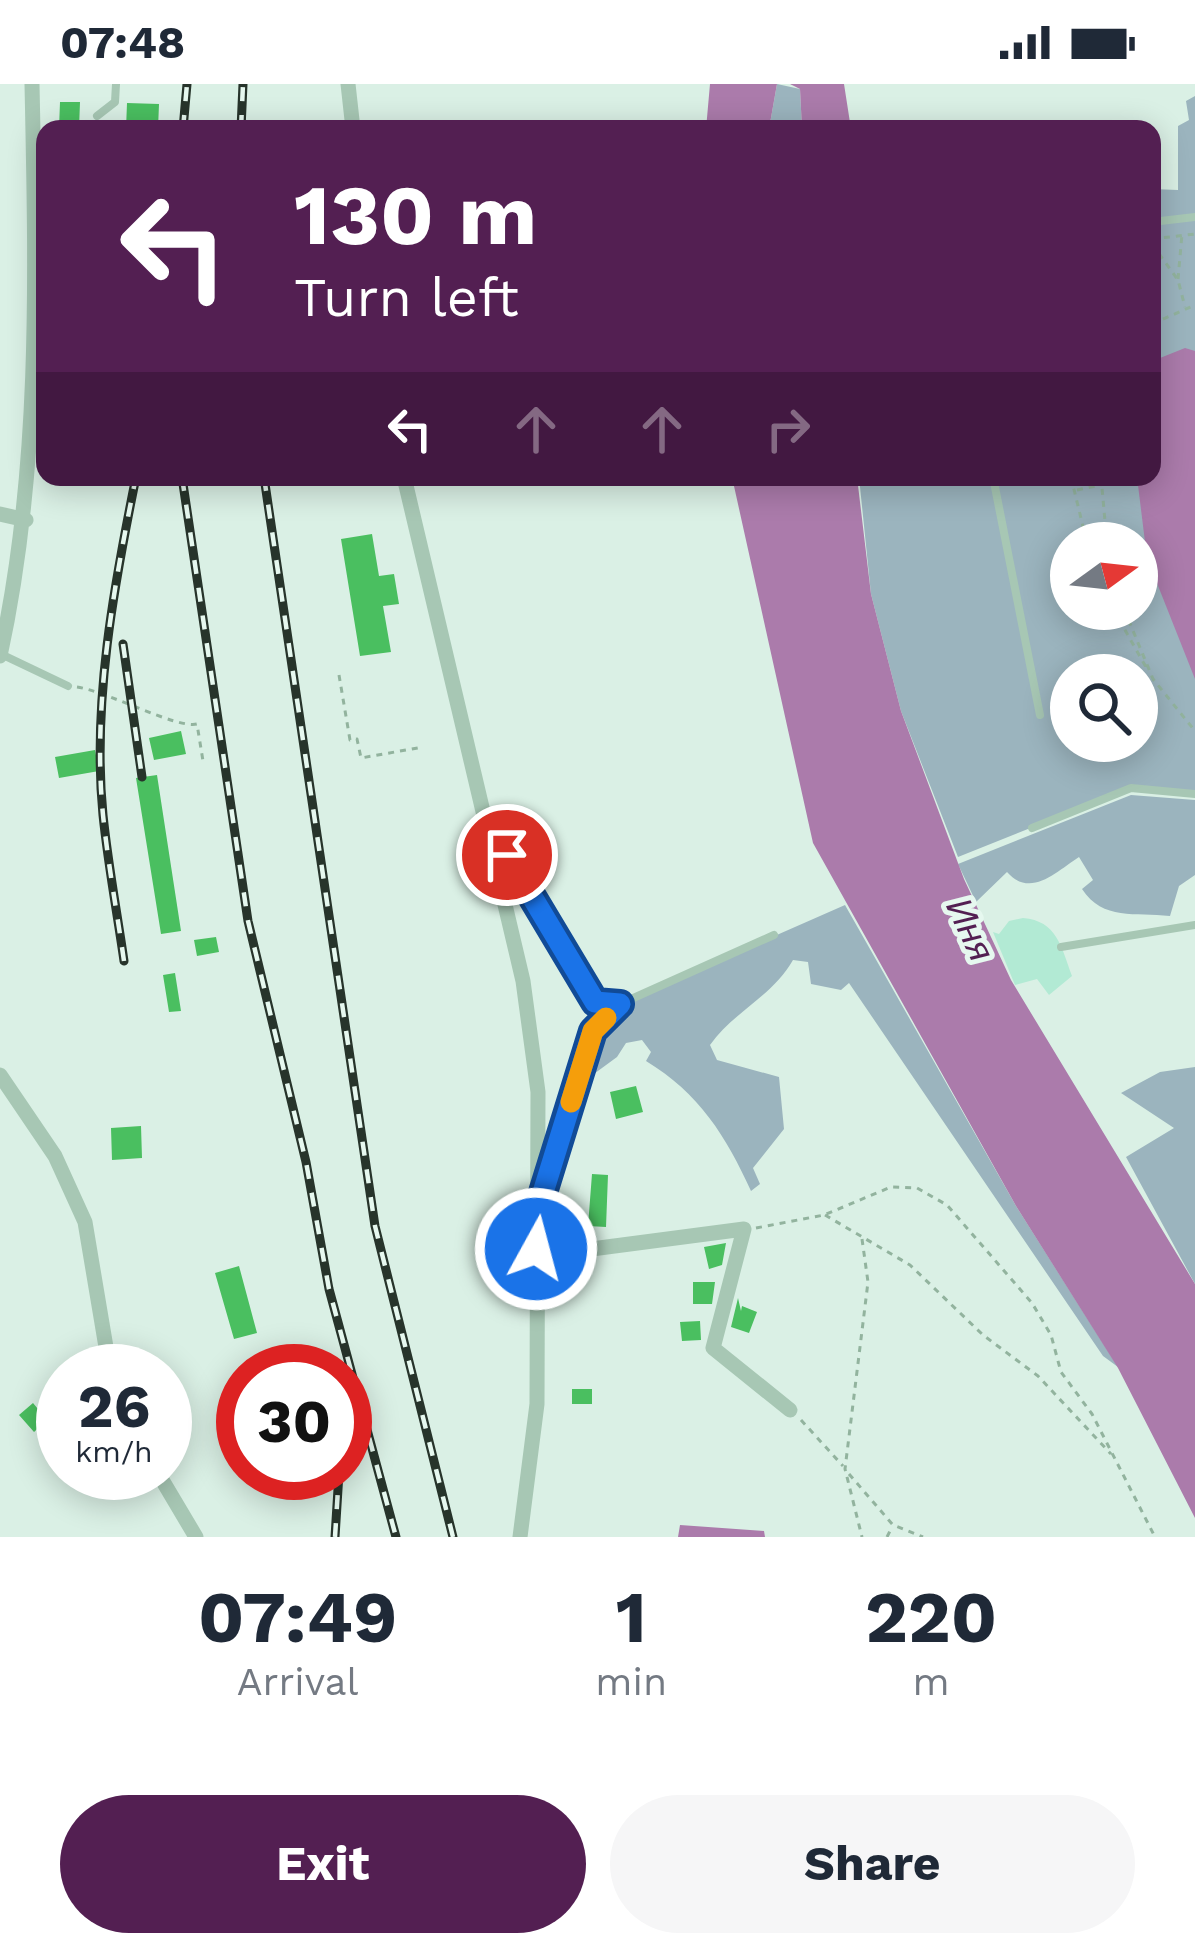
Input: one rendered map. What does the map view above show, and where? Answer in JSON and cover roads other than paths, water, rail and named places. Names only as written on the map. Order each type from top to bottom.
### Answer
[{"type":"street","points":[[0,655],[26,520],[32,418],[32,84]]},
{"type":"street","points":[[348,84],[352,120]]},
{"type":"street","points":[[406,486],[523,981],[535,1070],[535,1444],[520,1537]]},
{"type":"street","points":[[0,514],[26,520]]},
{"type":"street","points":[[0,1075],[56,1156],[85,1222],[105,1344]]},
{"type":"street","points":[[536,1249],[584,1250],[744,1229],[713,1348],[790,1410]]},
{"type":"street","points":[[174,1500],[196,1537]]},
{"type":"lane","points":[[97,116],[115,102],[116,84]]},
{"type":"lane","points":[[1161,221],[1195,217]]},
{"type":"lane","points":[[995,486],[1040,716]]},
{"type":"lane","points":[[0,655],[68,686]]},
{"type":"lane","points":[[1032,828],[1131,788],[1195,794]]},
{"type":"lane","points":[[485,824],[530,886],[595,1002],[620,1004]]},
{"type":"lane","points":[[1061,946],[1195,925]]},
{"type":"lane","points":[[536,1215],[593,1031],[620,1004],[773,935]]},
{"type":"water","points":[[710,84],[777,84],[771,120],[707,120]]},
{"type":"water","points":[[790,84],[844,84],[850,120],[802,120],[800,89]]},
{"type":"water","points":[[1185,348],[1195,351],[1195,679],[1158,586],[1158,522],[1143,522],[1138,486],[1161,486],[1161,358]]},
{"type":"water","name":"Иня","points":[[734,486],[858,486],[871,594],[901,711],[964,879],[1011,980],[1195,1284],[1195,1518],[1118,1368],[1016,1206],[813,843]]},
{"type":"water","points":[[680,1525],[764,1531],[765,1537],[678,1537]]},
{"type":"railway","points":[[184,120],[187,84]]},
{"type":"railway","points":[[241,120],[243,84]]},
{"type":"railway","points":[[124,961],[103,815],[100,731],[113,602],[134,486]]},
{"type":"railway","points":[[183,486],[248,921],[306,1162],[329,1289],[396,1537]]},
{"type":"railway","points":[[265,486],[375,1226],[453,1537]]},
{"type":"railway","points":[[123,644],[142,777]]},
{"type":"railway","points":[[335,1537],[337,1500]]}]
